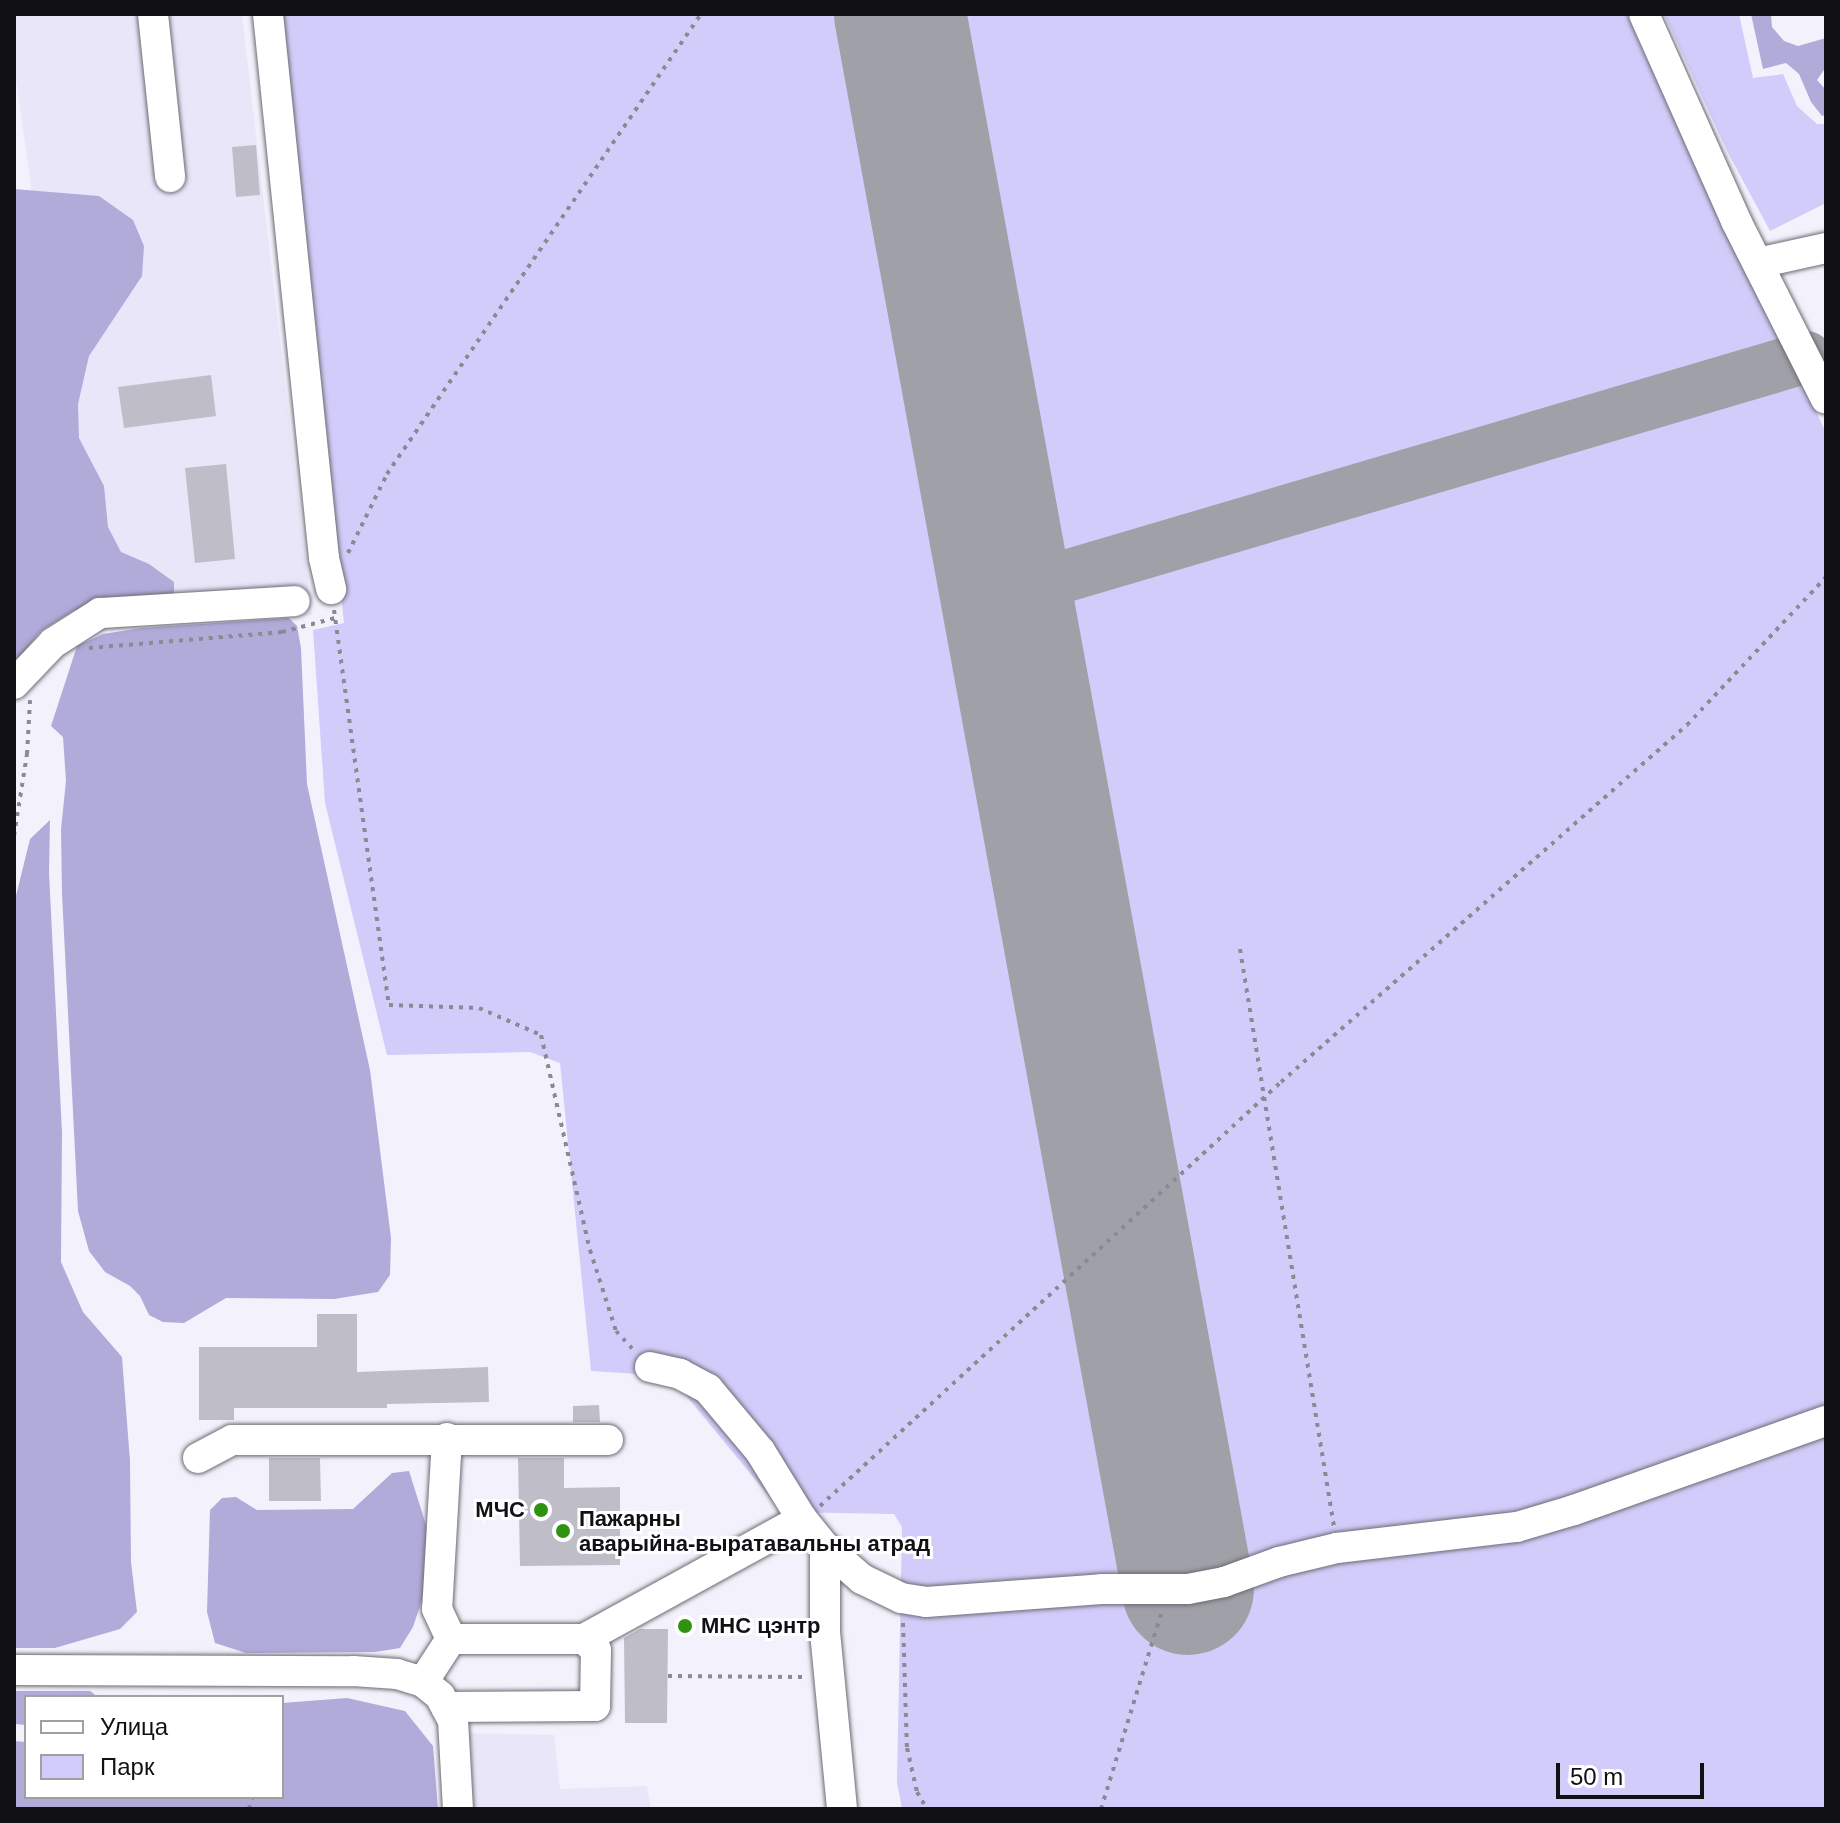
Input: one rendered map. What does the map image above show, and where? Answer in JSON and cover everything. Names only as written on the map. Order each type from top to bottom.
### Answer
[{"type":"street","points":[[153,14],[170,177]]},
{"type":"street","points":[[268,14],[324,558],[333,604]]},
{"type":"street","points":[[1644,14],[1758,263],[1823,381]]},
{"type":"street","points":[[1758,263],[1826,248]]},
{"type":"street","points":[[22,691],[53,643],[100,613],[295,601]]},
{"type":"street","points":[[650,1367],[680,1374],[708,1389],[760,1451],[802,1519],[825,1547],[862,1579],[901,1598],[926,1602],[1102,1589],[1169,1589],[1224,1582],[1279,1562],[1337,1548],[1517,1527],[1574,1510],[1826,1421]]},
{"type":"street","points":[[447,1438],[437,1609],[451,1639]]},
{"type":"street","points":[[198,1458],[232,1440],[608,1440]]},
{"type":"street","points":[[451,1639],[584,1639],[802,1519]]},
{"type":"street","points":[[825,1547],[829,1678],[842,1809]]},
{"type":"street","points":[[423,1682],[451,1639]]},
{"type":"street","points":[[446,1707],[595,1706],[596,1650],[584,1639]]},
{"type":"street","points":[[14,1670],[353,1671],[397,1674],[423,1682],[440,1696],[453,1720],[458,1809]]},
{"type":"path","points":[[650,1367],[616,1331],[590,1250],[541,1035],[479,1008],[389,1005],[333,604],[387,474],[701,14]]},
{"type":"path","points":[[802,1519],[873,1458],[1263,1099],[1687,725],[1826,577]]},
{"type":"path","points":[[71,631],[91,650],[282,632],[333,604]]},
{"type":"path","points":[[14,836],[27,754],[22,691]]},
{"type":"path","points":[[1240,949],[1337,1548]]},
{"type":"path","points":[[1101,1809],[1169,1589]]},
{"type":"path","points":[[901,1598],[907,1748],[917,1792],[927,1809]]},
{"type":"path","points":[[668,1676],[829,1678]]},
{"type":"shaded area","points":[[14,14],[242,14],[312,615],[94,632],[14,66]]},
{"type":"shaded area","points":[[1751,14],[1771,14],[1772,27],[1784,41],[1798,46],[1826,38],[1826,67],[1817,80],[1826,90],[1826,115],[1822,116],[1811,102],[1799,74],[1786,63],[1763,69]]},
{"type":"shaded area","points":[[14,189],[99,196],[133,220],[144,246],[142,276],[89,356],[78,404],[79,438],[104,486],[108,527],[121,552],[149,564],[174,582],[174,595],[100,602],[73,611],[41,631],[14,664]]},
{"type":"shaded area","points":[[289,618],[297,626],[301,648],[307,784],[370,1070],[391,1238],[390,1275],[378,1292],[334,1299],[226,1298],[184,1323],[163,1322],[149,1315],[140,1296],[130,1286],[105,1272],[89,1251],[78,1211],[62,894],[61,829],[66,781],[63,737],[51,726],[77,646],[103,634],[141,628]]},
{"type":"shaded area","points":[[50,820],[49,873],[62,1132],[61,1262],[83,1312],[122,1357],[130,1461],[131,1562],[137,1612],[120,1629],[55,1648],[14,1648],[14,904],[30,839]]},
{"type":"shaded area","points":[[409,1471],[427,1528],[424,1594],[413,1627],[400,1648],[375,1652],[246,1653],[215,1643],[207,1612],[210,1510],[222,1498],[236,1497],[257,1510],[353,1509],[392,1473]]},
{"type":"shaded area","points":[[14,1691],[90,1691],[95,1695],[24,1695],[24,1725],[14,1724]]},
{"type":"shaded area","points":[[347,1698],[405,1711],[433,1746],[438,1809],[14,1809],[14,1741],[24,1742],[24,1799],[284,1799],[284,1703]]},
{"type":"shaded area","points":[[464,1733],[554,1735],[560,1789],[647,1786],[651,1809],[468,1809]]},
{"type":"green space","points":[[281,14],[1635,14],[1826,433],[1826,1809],[902,1809],[897,1782],[902,1527],[894,1514],[782,1512],[670,1376],[591,1371],[560,1063],[530,1052],[387,1055],[325,803],[313,630],[344,623]]},
{"type":"green space","points":[[1664,14],[1739,14],[1753,78],[1783,74],[1797,106],[1817,124],[1826,124],[1826,203],[1770,231],[1727,151]]},
{"type":"building","points":[[256,145],[260,195],[236,197],[232,147]]},
{"type":"building","points":[[211,375],[216,416],[124,428],[118,387]]},
{"type":"building","points":[[226,464],[235,559],[195,563],[185,468]]},
{"type":"building","points":[[317,1314],[357,1314],[357,1372],[488,1367],[489,1402],[387,1404],[387,1408],[234,1408],[234,1420],[199,1420],[199,1347],[317,1347]]},
{"type":"building","points":[[599,1405],[600,1422],[573,1422],[573,1406]]},
{"type":"building","points":[[269,1458],[320,1458],[321,1501],[269,1501]]},
{"type":"building","name":"МЧС","points":[[518,1458],[564,1458],[564,1488],[620,1487],[620,1565],[520,1566]]},
{"type":"building","points":[[640,1629],[668,1629],[667,1723],[625,1723],[624,1638]]},
{"type":"taxiway","points":[[1002,571],[1049,581],[1807,357]]},
{"type":"runway","points":[[900,14],[1188,1589]]},
{"type":"place","name":"МЧС","points":[[541,1510]]},
{"type":"place","name":"Пажарны аварыйна-выратавальны атрад","points":[[563,1531]]},
{"type":"place","name":"МНС цэнтр","points":[[685,1626]]}]
